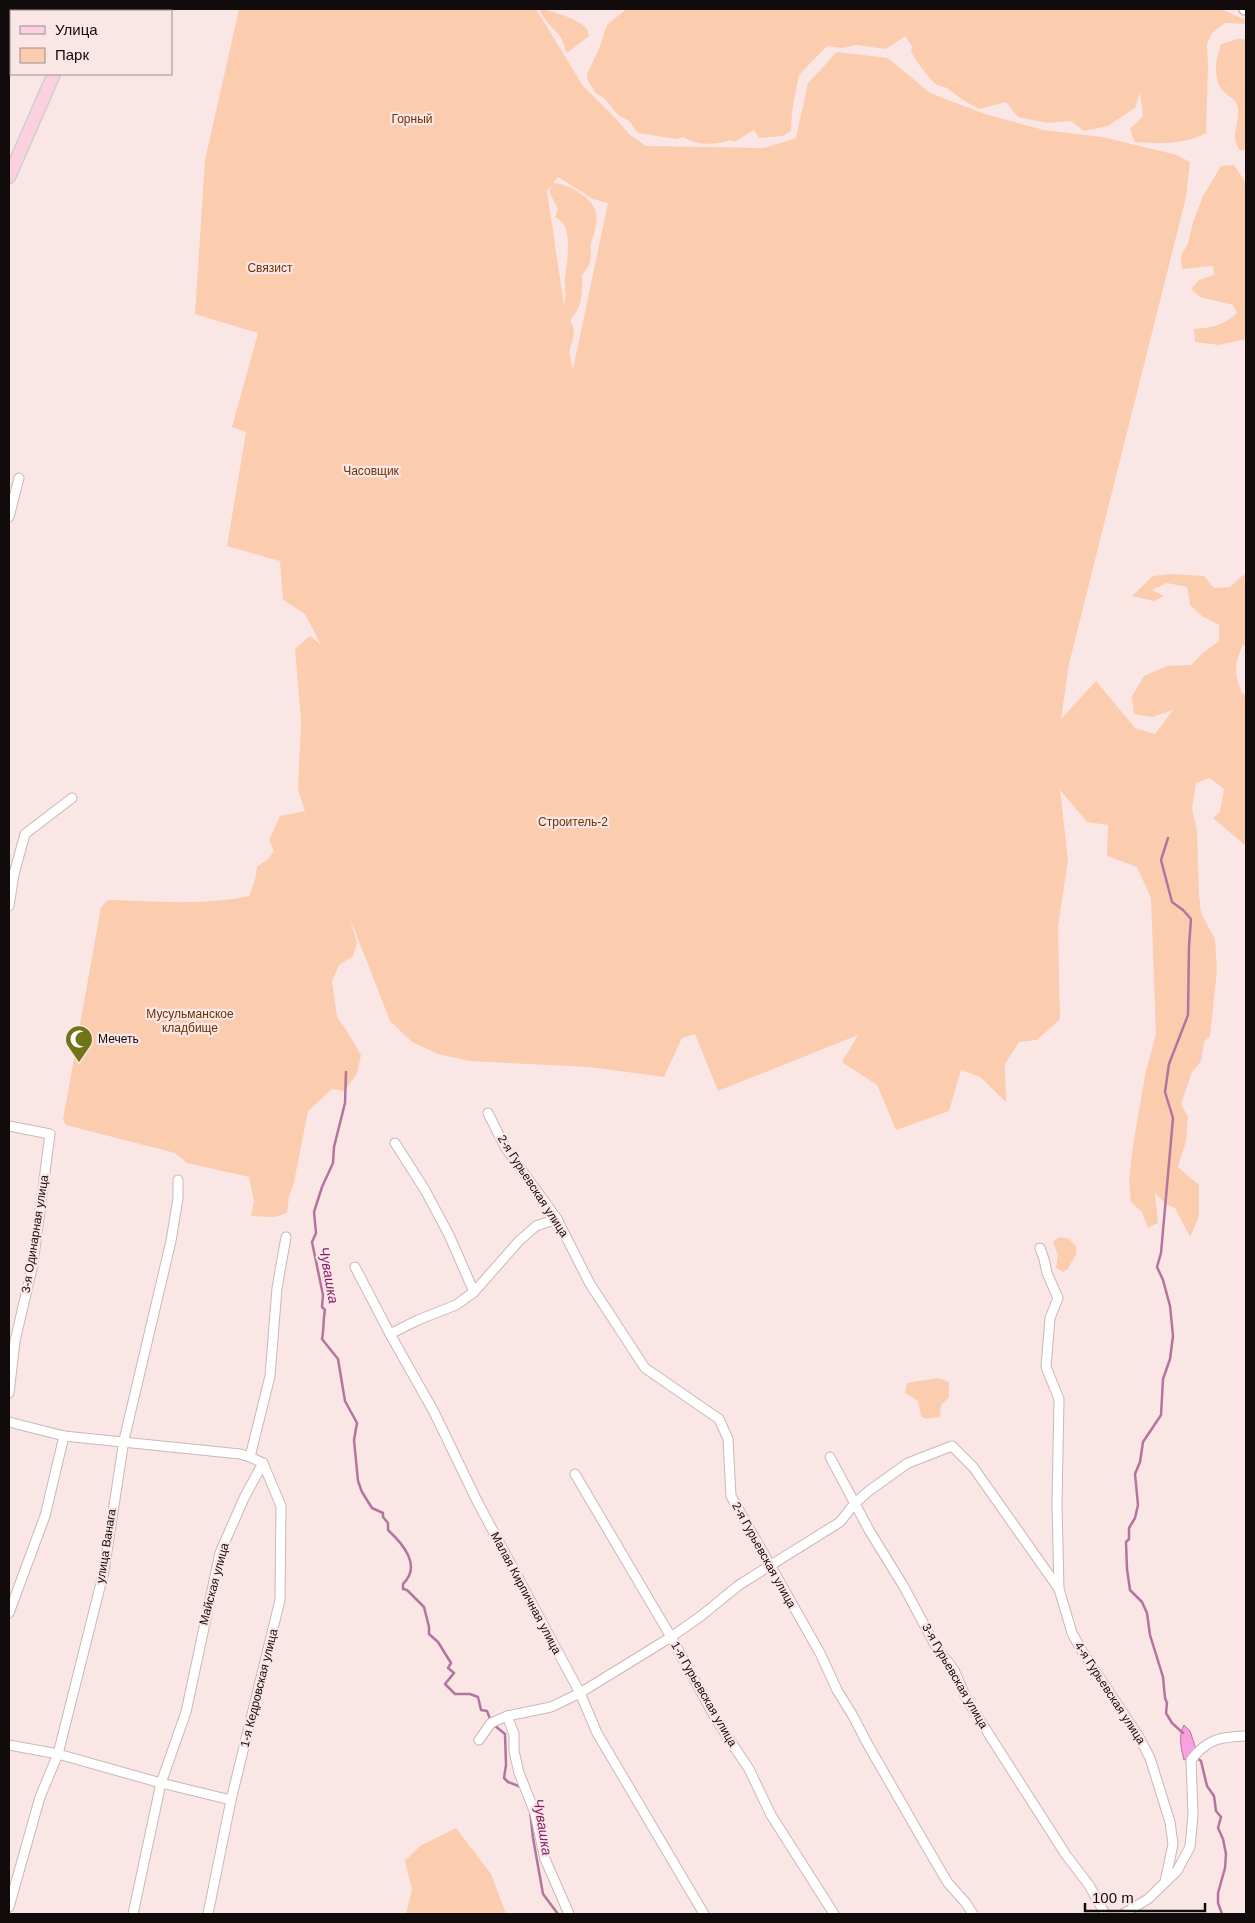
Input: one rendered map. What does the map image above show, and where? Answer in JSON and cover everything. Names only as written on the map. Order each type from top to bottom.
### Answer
[{"type":"main road","points":[[9,177],[54,75]]},
{"type":"street","points":[[9,517],[19,478]]},
{"type":"street","points":[[9,906],[14,874],[25,834],[72,798]]},
{"type":"street","name":"2-я Гурьевская улица","points":[[488,1113],[505,1147],[557,1219],[590,1284],[645,1368],[719,1420],[728,1439],[731,1496],[820,1653],[837,1690],[925,1844],[948,1883],[965,1902],[972,1914]]},
{"type":"street","name":"3-я Одинарная улица","points":[[9,1126],[50,1134],[33,1264],[15,1341],[9,1393]]},
{"type":"street","points":[[395,1142],[425,1190],[449,1235],[474,1292]]},
{"type":"street","name":"улица Ванага","points":[[9,1907],[40,1797],[58,1754],[104,1571],[124,1440],[171,1241],[178,1198],[178,1180]]},
{"type":"street","points":[[390,1334],[418,1320],[456,1306],[474,1292],[536,1226],[557,1219]]},
{"type":"street","points":[[250,1458],[270,1376],[277,1288],[286,1237]]},
{"type":"street","points":[[1040,1248],[1047,1273],[1058,1298],[1050,1318],[1046,1366],[1059,1399],[1058,1589]]},
{"type":"street","name":"Малая Кирпичная улица","points":[[355,1267],[434,1412],[478,1503],[580,1693],[596,1732],[704,1914]]},
{"type":"street","points":[[9,1422],[64,1436],[124,1440],[240,1454],[264,1463]]},
{"type":"street","points":[[9,1613],[45,1516],[64,1436]]},
{"type":"street","name":"4-я Гурьевская улица","points":[[855,1503],[908,1463],[952,1446],[973,1468],[1058,1589],[1072,1633],[1139,1737],[1150,1758],[1170,1822],[1173,1844],[1165,1882]]},
{"type":"street","name":"3-я Гурьевская улица","points":[[830,1457],[869,1530],[904,1587],[935,1645],[954,1670],[967,1700],[1066,1855],[1090,1885],[1104,1914]]},
{"type":"street","name":"Майская улица","points":[[133,1914],[161,1783],[186,1712],[220,1553],[244,1498],[264,1463]]},
{"type":"street","name":"1-я Кедровская улица","points":[[208,1914],[231,1800],[280,1600],[281,1506],[264,1463]]},
{"type":"street","name":"1-я Гурьевская улица","points":[[575,1474],[671,1637],[717,1721],[749,1770],[771,1815],[834,1914]]},
{"type":"street","points":[[479,1740],[491,1723],[506,1716],[551,1707],[580,1693],[671,1637],[701,1616],[739,1584],[840,1522],[855,1503]]},
{"type":"street","points":[[506,1716],[514,1734],[514,1751],[519,1773],[535,1813],[545,1859],[569,1914]]},
{"type":"street","points":[[1123,1914],[1148,1899],[1177,1871],[1190,1847],[1193,1815],[1194,1756],[1221,1737],[1246,1736]]},
{"type":"street","points":[[9,1745],[58,1754],[161,1783],[231,1800]]},
{"type":"green space","points":[[239,9],[536,9],[583,86],[629,134],[646,146],[764,148],[796,138],[808,83],[837,52],[888,58],[930,93],[985,114],[1044,130],[1102,137],[1177,155],[1190,162],[1186,197],[1069,664],[1061,719],[1096,681],[1135,728],[1155,734],[1173,710],[1152,717],[1134,714],[1132,696],[1144,676],[1167,666],[1191,665],[1219,641],[1219,625],[1202,616],[1190,605],[1187,587],[1167,583],[1152,590],[1164,596],[1154,601],[1132,596],[1153,576],[1171,574],[1204,576],[1214,588],[1230,587],[1243,575],[1246,576],[1246,646],[1243,645],[1240,652],[1236,674],[1242,693],[1246,695],[1246,846],[1213,818],[1220,812],[1224,789],[1210,778],[1196,783],[1192,808],[1197,831],[1201,913],[1215,939],[1217,970],[1210,1036],[1204,1042],[1201,1061],[1192,1072],[1181,1104],[1188,1117],[1186,1141],[1178,1167],[1199,1185],[1199,1216],[1190,1237],[1175,1208],[1166,1204],[1155,1193],[1158,1223],[1148,1228],[1142,1212],[1131,1202],[1129,1181],[1133,1145],[1146,1071],[1156,1034],[1151,898],[1137,867],[1107,856],[1108,825],[1087,822],[1060,790],[1068,860],[1058,927],[1060,1019],[1037,1040],[1019,1042],[1005,1064],[1006,1102],[980,1077],[961,1070],[949,1111],[896,1130],[877,1085],[842,1062],[858,1035],[718,1091],[695,1034],[682,1038],[664,1077],[590,1067],[470,1061],[438,1054],[412,1042],[390,1021],[350,918],[357,943],[353,956],[339,965],[332,981],[337,1017],[361,1055],[357,1074],[344,1091],[332,1089],[308,1111],[287,1213],[275,1217],[251,1216],[254,1201],[249,1177],[187,1163],[175,1153],[66,1125],[63,1120],[101,907],[108,900],[197,902],[249,896],[255,880],[257,867],[268,859],[274,851],[269,840],[280,816],[305,811],[298,790],[301,722],[295,649],[310,636],[321,645],[305,614],[283,600],[280,561],[227,546],[246,432],[232,427],[258,333],[195,314],[205,160]],"holes":[[[558,177],[593,199],[608,203],[573,369],[570,350],[574,331],[570,320],[577,311],[581,299],[582,275],[590,260],[596,213],[590,202],[579,192],[553,183]],[[552,185],[549,192],[558,209],[555,217],[563,224],[567,237],[568,251],[564,305],[547,191]]]},
{"type":"green space","points":[[539,9],[571,18],[587,29],[589,36],[567,53],[560,37],[545,20]]},
{"type":"green space","points":[[625,9],[1221,9],[1246,20],[1246,24],[1225,23],[1212,33],[1207,44],[1206,133],[1189,140],[1162,143],[1135,142],[1130,129],[1143,116],[1140,93],[1135,108],[1108,126],[1084,131],[1071,121],[1047,123],[1018,117],[1006,102],[979,109],[947,88],[935,84],[911,52],[912,46],[905,36],[886,49],[856,45],[843,48],[827,46],[799,75],[792,111],[791,131],[783,136],[759,138],[754,130],[734,142],[731,140],[707,144],[683,137],[676,139],[638,133],[629,121],[619,116],[606,100],[595,92],[588,81],[587,74],[599,49],[607,25]]},
{"type":"green space","points":[[1237,39],[1246,39],[1246,150],[1239,150],[1235,139],[1238,113],[1235,101],[1220,87],[1216,75],[1221,44]]},
{"type":"green space","points":[[1234,165],[1246,183],[1246,339],[1219,345],[1195,342],[1194,329],[1217,325],[1237,313],[1233,305],[1200,297],[1191,289],[1199,280],[1214,275],[1213,266],[1182,269],[1181,256],[1188,243],[1193,222],[1203,196],[1221,166]]},
{"type":"green space","points":[[1059,1237],[1069,1239],[1076,1246],[1076,1254],[1068,1269],[1063,1272],[1056,1268],[1058,1255],[1053,1242]]},
{"type":"green space","points":[[938,1378],[949,1382],[949,1397],[941,1405],[940,1417],[926,1419],[921,1416],[918,1401],[905,1393],[907,1383]]},
{"type":"green space","points":[[456,1828],[491,1874],[506,1914],[406,1914],[412,1890],[405,1861],[420,1846]]},
{"type":"shaded area","points":[[1184,1725],[1190,1731],[1196,1749],[1192,1756],[1184,1760],[1181,1738]]},
{"type":"waterway","points":[[1168,838],[1161,860],[1172,902],[1191,919],[1188,1015],[1169,1064],[1165,1092],[1173,1118],[1161,1253],[1157,1267],[1163,1280],[1170,1306],[1173,1336],[1170,1359],[1163,1379],[1161,1415],[1143,1442],[1140,1462],[1135,1474],[1138,1505],[1135,1518],[1129,1528],[1129,1539],[1126,1542],[1130,1590],[1142,1602],[1147,1613],[1150,1635],[1163,1677],[1167,1703],[1166,1713],[1172,1723],[1183,1733]]},
{"type":"waterway","name":"Чувашка","points":[[346,1072],[345,1103],[334,1147],[333,1163],[322,1187],[314,1212],[316,1233],[312,1242],[323,1295],[322,1307],[325,1310],[322,1339],[338,1359],[345,1401],[357,1423],[354,1440],[358,1481],[362,1492],[372,1508],[383,1513],[383,1517],[388,1523],[388,1530],[404,1548],[408,1556],[411,1570],[403,1584],[403,1589],[407,1590],[424,1607],[429,1634],[438,1642],[451,1663],[448,1668],[454,1673],[445,1684],[455,1694],[470,1694],[478,1697],[481,1710],[487,1711],[491,1721]]},
{"type":"waterway","name":"Чувашка","points":[[494,1725],[505,1734],[506,1765],[504,1778],[508,1782],[521,1787]]},
{"type":"waterway","points":[[1197,1758],[1201,1761],[1207,1786],[1214,1796],[1216,1811],[1221,1817],[1218,1828],[1223,1839],[1226,1854],[1225,1868],[1218,1893],[1218,1903],[1222,1914]]},
{"type":"waterway","name":"Чувашка","points":[[530,1810],[543,1894],[558,1914]]},
{"type":"place","name":"Мечеть","points":[[79,1063]]},
{"type":"park label","name":"Горный","points":[[412,119]]},
{"type":"park label","name":"Связист","points":[[270,268]]},
{"type":"park label","name":"Часовщик","points":[[371,471]]},
{"type":"park label","name":"Строитель-2","points":[[573,822]]},
{"type":"park label","name":"Мусульманское кладбище","points":[[190,1021]]}]
